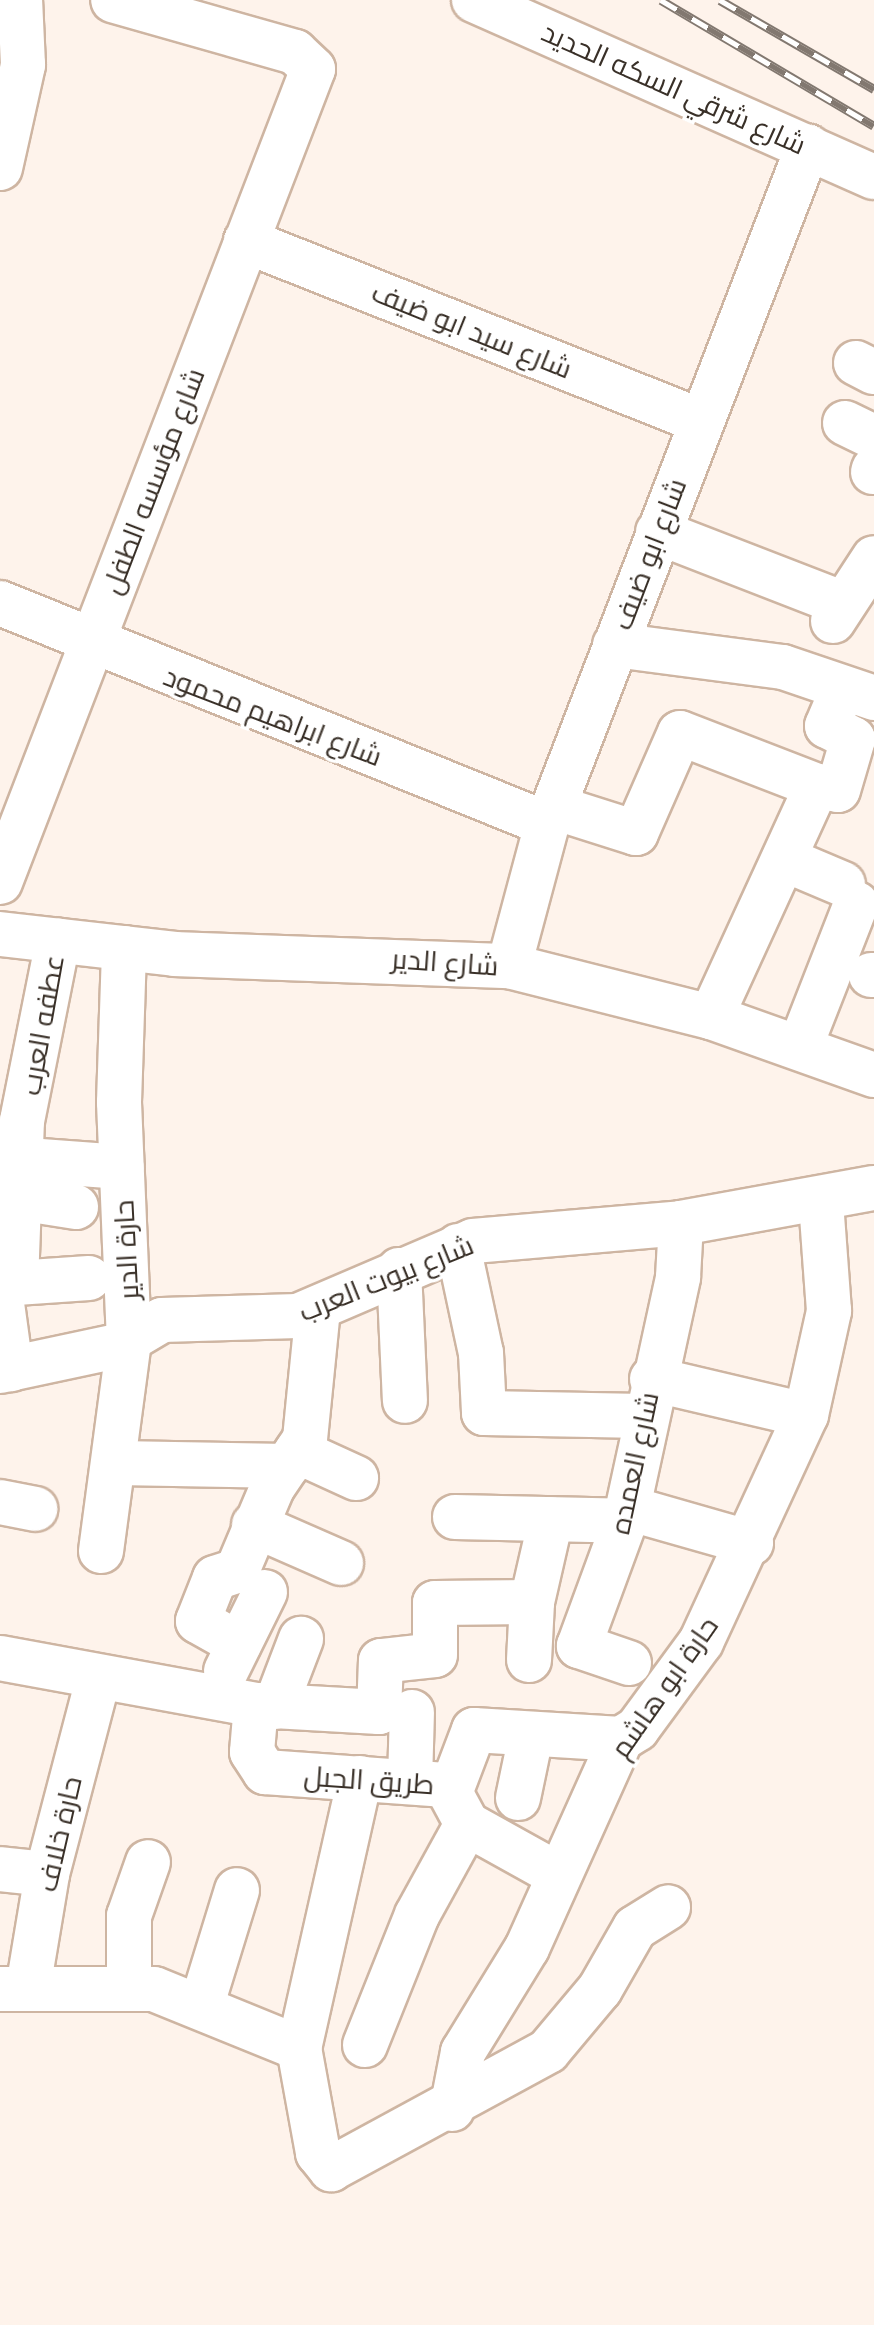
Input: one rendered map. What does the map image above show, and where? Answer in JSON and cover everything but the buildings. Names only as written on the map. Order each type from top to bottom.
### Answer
[{"type":"street","points":[[0,168],[22,80],[20,0]]},
{"type":"street","name":"شارع مؤسسه الطفل","points":[[0,882],[246,241],[312,83],[313,69],[295,52],[113,0]]},
{"type":"street","name":"شارع شرقي السكه الحديد","points":[[474,0],[874,177]]},
{"type":"street","name":"شارع ابو ضيف","points":[[509,966],[550,816],[699,420],[808,147]]},
{"type":"street","name":"شارع سيد ابو ضيف","points":[[246,241],[699,420]]},
{"type":"street","points":[[658,532],[837,612],[874,558]]},
{"type":"street","name":"شارع ابراهيم محمود","points":[[0,603],[90,645],[550,816],[636,833],[680,733],[845,776]]},
{"type":"street","points":[[615,645],[783,667],[858,694],[827,726],[853,739],[845,776],[784,859],[711,1017]]},
{"type":"street","points":[[784,859],[849,894],[800,1047]]},
{"type":"street","name":"شارع الدير","points":[[0,934],[124,948],[509,966],[711,1017],[874,1075]]},
{"type":"street","name":"عطفه العرب","points":[[5,1370],[10,1178],[22,1121],[16,1092],[58,941]]},
{"type":"street","name":"حارة الدير","points":[[101,1551],[117,1463],[129,1341],[122,1167],[124,948]]},
{"type":"street","points":[[10,1178],[122,1167]]},
{"type":"street","points":[[10,1178],[76,1207]]},
{"type":"street","name":"شارع بيوت العرب","points":[[5,1370],[129,1341],[162,1320],[273,1321],[318,1309],[458,1246],[503,1235],[681,1223],[821,1202],[874,1188]]},
{"type":"street","name":"حارة ابو هاشم","points":[[452,2109],[463,2052],[508,1983],[621,1739],[637,1729],[701,1642],[751,1543],[806,1415],[829,1311],[821,1202]]},
{"type":"street","name":"شارع العمده","points":[[629,1663],[579,1646],[626,1514],[648,1397],[678,1277],[681,1223]]},
{"type":"street","points":[[458,1246],[481,1353],[484,1413],[648,1397],[806,1415]]},
{"type":"street","points":[[399,1270],[405,1401]]},
{"type":"street","points":[[5,1286],[89,1278]]},
{"type":"street","points":[[239,1644],[198,1624],[215,1578],[237,1571],[254,1525],[292,1459],[309,1418],[318,1309]]},
{"type":"street","points":[[117,1463],[292,1459],[356,1478]]},
{"type":"street","points":[[455,1517],[551,1519],[626,1514],[751,1543]]},
{"type":"street","points":[[529,1660],[532,1602],[551,1519]]},
{"type":"street","points":[[254,1525],[341,1563]]},
{"type":"street","points":[[249,1704],[239,1644],[265,1592]]},
{"type":"street","points":[[0,1658],[98,1680],[249,1704],[382,1711],[381,1661],[435,1655],[435,1603],[532,1602]]},
{"type":"street","points":[[249,1704],[301,1639]]},
{"type":"street","name":"حارة خلاف","points":[[14,1989],[98,1680]]},
{"type":"street","name":"طريق الجبل","points":[[249,1704],[252,1752],[265,1772],[360,1778],[443,1798],[557,1874]]},
{"type":"street","points":[[412,1712],[443,1798]]},
{"type":"street","points":[[365,2045],[417,1915],[443,1798],[469,1733],[621,1739]]},
{"type":"street","points":[[518,1798],[531,1736]]},
{"type":"street","points":[[360,1778],[299,2048],[318,2153],[331,2169],[452,2109],[570,2032],[635,1928],[668,1907]]},
{"type":"street","points":[[129,1987],[129,1916],[148,1862]]},
{"type":"street","points":[[0,1869],[47,1874]]},
{"type":"street","points":[[202,2004],[237,1890]]},
{"type":"street","points":[[14,1989],[129,1987],[202,2004],[299,2048]]},
{"type":"railway","points":[[661,0],[874,126]]},
{"type":"railway","points":[[720,0],[874,89]]}]
